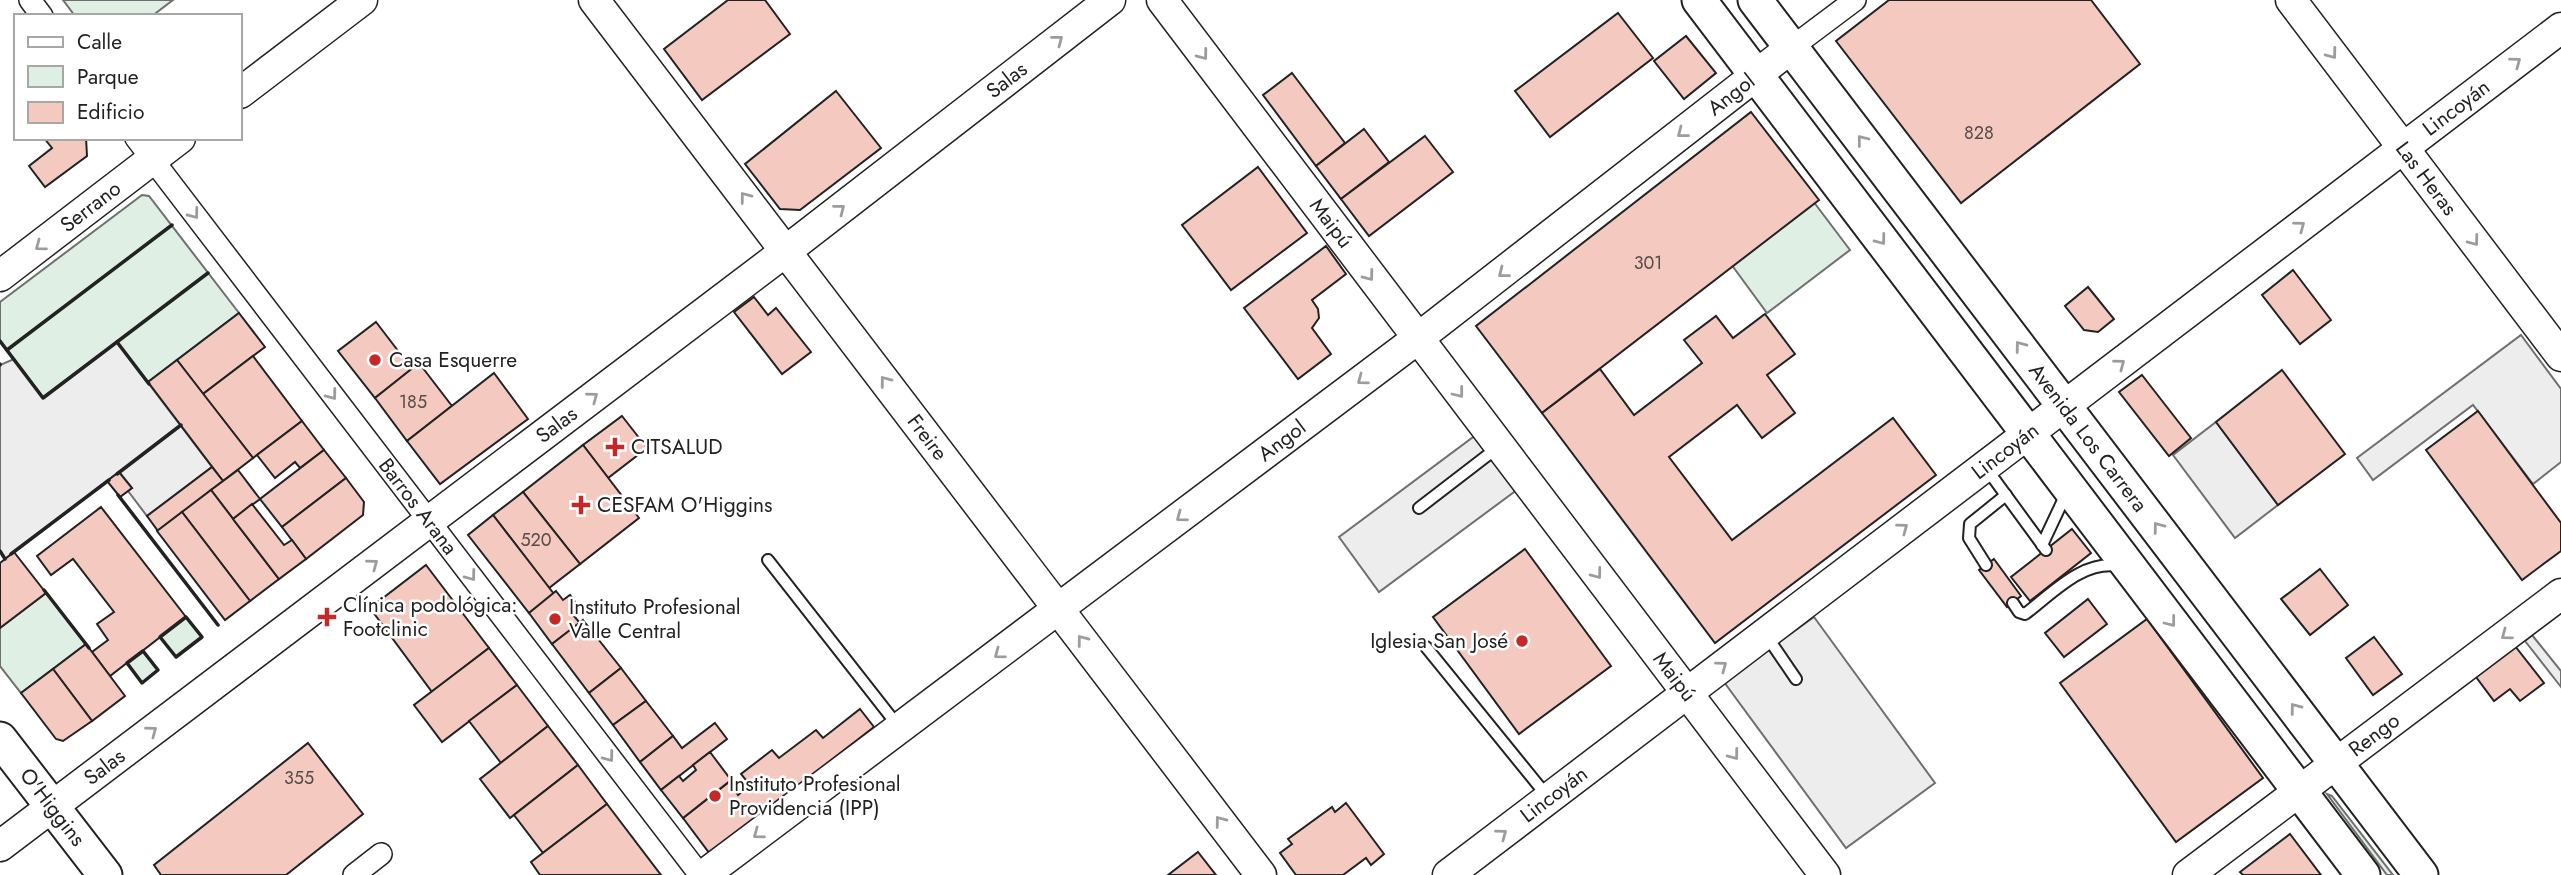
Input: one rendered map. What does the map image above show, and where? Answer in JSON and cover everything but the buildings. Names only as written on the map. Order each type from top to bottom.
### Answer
[{"type":"main road","points":[[1699,0],[2363,875]]},
{"type":"main road","name":"Avenida Los Carrera","points":[[1755,0],[2421,875]]},
{"type":"main road","name":"O'Higgins","points":[[0,739],[105,875]]},
{"type":"street","points":[[242,91],[362,0]]},
{"type":"street","name":"Freire","points":[[594,0],[1261,875]]},
{"type":"street","name":"Salas","points":[[0,846],[786,251],[1110,0]]},
{"type":"street","name":"Maipú","points":[[1162,0],[1825,875]]},
{"type":"street","name":"Angol","points":[[702,875],[1417,339],[1854,0]]},
{"type":"street","name":"Las Heras","points":[[2291,0],[2561,356]]},
{"type":"street","name":"Lincoyán","points":[[1448,875],[2561,28]]},
{"type":"street","name":"Serrano","points":[[0,276],[144,149],[173,140]]},
{"type":"street","name":"Barros Arana","points":[[144,149],[702,875]]},
{"type":"street","name":"Rengo","points":[[2188,875],[2561,594]]},
{"type":"street","points":[[354,875],[381,854]]},
{"type":"lane","points":[[1419,508],[1500,446]]},
{"type":"lane","points":[[1985,466],[2044,547],[2064,504],[2068,487]]},
{"type":"lane","points":[[1986,565],[1969,538],[1970,524],[2006,495]]},
{"type":"lane","points":[[768,560],[899,728]]},
{"type":"lane","points":[[2066,573],[2079,573],[2106,564],[2129,568]]},
{"type":"lane","points":[[2013,603],[2019,612],[2025,614],[2079,573]]},
{"type":"lane","points":[[1765,633],[1796,679]]},
{"type":"lane","points":[[1426,647],[1549,798]]},
{"type":"green space","points":[[63,0],[173,0],[155,14],[74,14]]},
{"type":"green space","points":[[142,195],[149,196],[239,313],[148,382],[117,342],[43,398],[0,341],[0,302]]},
{"type":"green space","points":[[1813,201],[1850,250],[1767,313],[1731,264]]},
{"type":"green space","points":[[46,593],[86,644],[21,693],[0,666],[0,628]]},
{"type":"green space","points":[[186,617],[202,637],[176,657],[160,637]]},
{"type":"green space","points":[[143,651],[158,670],[142,683],[127,663]]},
{"type":"green space","points":[[2327,794],[2332,796],[2393,875],[2387,875]]},
{"type":"shaded area","points":[[2521,335],[2561,389],[2561,462],[2533,484],[2473,405],[2373,480],[2357,458]]},
{"type":"shaded area","points":[[117,342],[212,467],[147,516],[128,491],[132,488],[119,472],[5,559],[0,551],[0,365],[14,359],[43,397]]},
{"type":"shaded area","points":[[2216,422],[2278,505],[2235,538],[2173,455]]},
{"type":"shaded area","points":[[1492,423],[1533,478],[1379,592],[1339,537]]},
{"type":"shaded area","points":[[1814,617],[1935,783],[1846,848],[1724,682]]},
{"type":"shaded area","points":[[2532,635],[2561,671],[2561,687],[2525,641]]},
{"type":"wall","points":[[7,350],[172,225]]},
{"type":"wall","points":[[0,341],[43,398],[208,273]]},
{"type":"wall","points":[[117,342],[149,384]]},
{"type":"wall","points":[[117,474],[181,425]]},
{"type":"wall","points":[[11,554],[109,480]]},
{"type":"wall","points":[[118,495],[218,625]]},
{"type":"wall","points":[[0,551],[5,559]]},
{"type":"wall","points":[[44,590],[89,648]]},
{"type":"wall","points":[[186,617],[202,637],[176,657],[160,637],[186,617]]},
{"type":"wall","points":[[143,651],[158,670],[142,683],[127,663],[143,651]]},
{"type":"place","name":"Casa Esquerre","points":[[375,360]]},
{"type":"place","name":"CITSALUD","points":[[615,447]]},
{"type":"place","name":"CESFAM O'Higgins","points":[[581,505]]},
{"type":"place","name":"Clínica podológica: Footclinic","points":[[327,617]]},
{"type":"place","name":"Instituto Profesional Valle Central","points":[[555,619]]},
{"type":"place","name":"Iglesia San José","points":[[1522,641]]},
{"type":"place","name":"Instituto Profesional Providencia (IPP)","points":[[715,796]]}]
